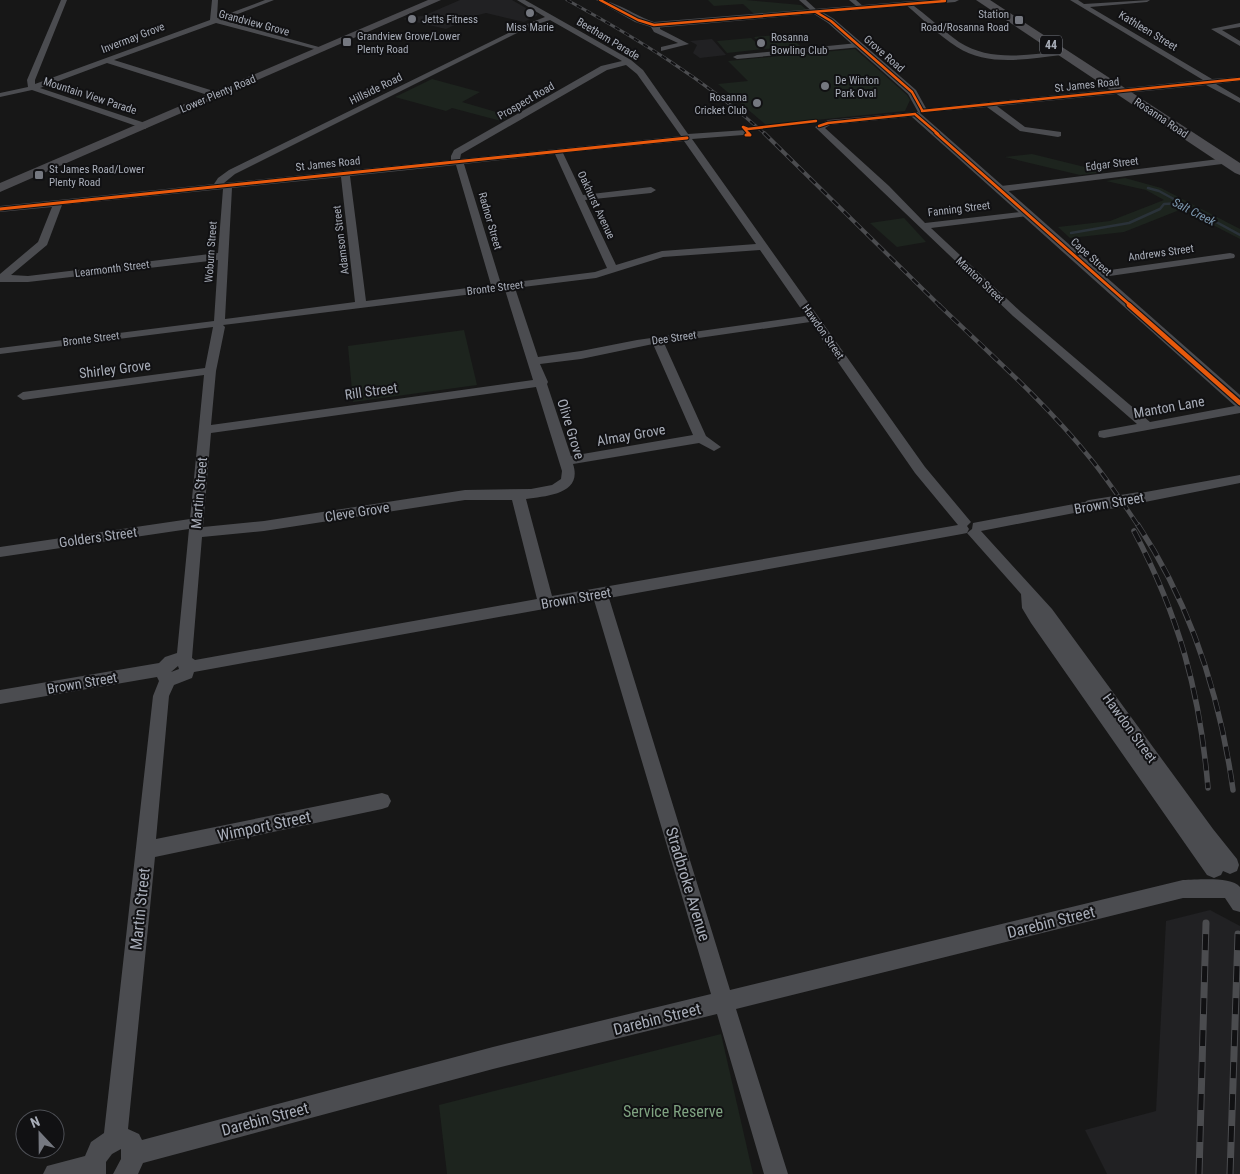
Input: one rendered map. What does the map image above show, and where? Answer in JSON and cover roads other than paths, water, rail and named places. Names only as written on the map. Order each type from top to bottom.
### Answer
[{"type":"highway","name":"Rosanna Road","points":[[982,0],[1240,170]]},
{"type":"main road","name":"Lower Plenty Road","points":[[0,188],[436,0]]},
{"type":"street","name":"Mountain View Parade","points":[[64,0],[32,80],[34,88],[145,126]]},
{"type":"street","name":"Grandview Grove","points":[[207,0],[206,14],[212,21],[319,51]]},
{"type":"street","name":"Grandview Grove","points":[[212,21],[215,0]]},
{"type":"street","name":"Invermay Grove","points":[[212,21],[264,0]]},
{"type":"street","name":"Invermay Grove","points":[[0,95],[34,88],[271,0]]},
{"type":"street","name":"Beetham Parade","points":[[520,0],[631,64],[644,77],[686,137]]},
{"type":"street","points":[[600,0],[638,20],[656,27],[685,44],[664,49]]},
{"type":"street","name":"Grove Road","points":[[802,0],[816,12],[815,14],[830,22],[912,92],[921,113]]},
{"type":"street","points":[[852,0],[862,8]]},
{"type":"street","points":[[656,27],[955,0]]},
{"type":"street","name":"Kathleen Street","points":[[1074,0],[1240,102]]},
{"type":"street","points":[[1084,6],[1147,0]]},
{"type":"street","points":[[908,4],[940,31],[971,52],[1004,58],[1062,53]]},
{"type":"street","points":[[794,14],[830,22]]},
{"type":"street","name":"Hillside Road","points":[[219,186],[221,180],[232,172],[548,16]]},
{"type":"street","points":[[1240,25],[1215,29],[1240,44]]},
{"type":"street","points":[[737,57],[858,45]]},
{"type":"street","points":[[106,60],[217,94]]},
{"type":"street","name":"Prospect Road","points":[[459,161],[461,154],[466,149],[598,72],[631,64]]},
{"type":"street","name":"St James Road","points":[[820,126],[828,123],[896,115],[1240,79]]},
{"type":"street","points":[[990,105],[1022,130],[1058,134]]},
{"type":"street","name":"Cape Street","points":[[921,113],[1027,213],[1240,403]]},
{"type":"street","name":"Manton Street","points":[[820,126],[1016,314],[1147,426]]},
{"type":"street","name":"St James Road","points":[[0,209],[743,132]]},
{"type":"street","name":"Hawdon Street","points":[[686,137],[920,470],[1028,594],[1030,608],[1036,619],[1228,869],[1218,882],[1234,893]]},
{"type":"street","name":"Oakhurst Avenue","points":[[557,150],[613,270]]},
{"type":"street","name":"Radnor Street","points":[[459,161],[503,287]]},
{"type":"street","name":"Edgar Street","points":[[1001,189],[1227,162]]},
{"type":"street","name":"Adamson Street","points":[[345,173],[361,305]]},
{"type":"street","name":"Woburn Street","points":[[219,186],[222,256],[219,323]]},
{"type":"street","points":[[579,198],[651,190]]},
{"type":"street","points":[[0,278],[43,243],[58,203]]},
{"type":"street","name":"Fanning Street","points":[[923,226],[1027,213]]},
{"type":"street","name":"Bronte Street","points":[[0,351],[596,275],[657,255],[763,247]]},
{"type":"street","name":"Learmonth Street","points":[[0,278],[28,279],[222,256]]},
{"type":"street","name":"Andrews Street","points":[[1096,275],[1230,256]]},
{"type":"street","name":"Olive Grove","points":[[503,287],[535,361],[570,478],[560,488],[518,495]]},
{"type":"street","name":"Dee Street","points":[[535,361],[813,318]]},
{"type":"street","name":"Martin Street","points":[[186,663],[204,430],[210,371],[219,323]]},
{"type":"street","points":[[657,341],[702,438],[714,447]]},
{"type":"street","name":"Shirley Grove","points":[[23,396],[210,371]]},
{"type":"street","name":"Rill Street","points":[[204,430],[542,382]]},
{"type":"street","name":"Manton Lane","points":[[1104,434],[1240,409]]},
{"type":"street","name":"Almay Grove","points":[[566,461],[702,438]]},
{"type":"street","name":"Brown Street","points":[[0,697],[165,674],[180,678],[186,673],[186,663],[600,594],[1240,479]]},
{"type":"street","name":"Cleve Grove","points":[[196,528],[264,526],[465,495],[518,495]]},
{"type":"street","points":[[518,495],[546,603]]},
{"type":"street","name":"Golders Street","points":[[0,552],[196,528]]},
{"type":"street","name":"Stradbroke Avenue","points":[[600,594],[776,1174]]},
{"type":"street","name":"Martin Street","points":[[115,1140],[161,696],[165,674]]},
{"type":"street","name":"Wimport Street","points":[[146,850],[382,801]]},
{"type":"street","name":"Darebin Street","points":[[129,1164],[456,1068],[1183,890],[1208,875],[1228,869]]},
{"type":"street","name":"Darebin Street","points":[[1183,890],[1234,893]]},
{"type":"street","points":[[55,1174],[94,1169],[95,1158],[103,1146],[121,1138],[131,1142],[134,1148],[129,1164]]},
{"type":"waterway","name":"Salt Creek","points":[[1148,188],[1159,191],[1181,203]]},
{"type":"waterway","points":[[1071,233],[1129,223],[1160,209],[1164,204],[1181,203]]},
{"type":"waterway","name":"Salt Creek","points":[[1181,203],[1240,235]]},
{"type":"railway","points":[[567,0],[670,61],[719,96],[765,134]]},
{"type":"railway","points":[[764,133],[940,306]]},
{"type":"railway","points":[[939,305],[1055,417],[1103,475],[1139,527]]},
{"type":"railway","points":[[1138,525],[1173,587],[1188,619],[1200,652],[1220,720],[1233,790]]},
{"type":"railway","points":[[1134,531],[1163,594],[1185,655],[1199,719],[1208,788]]},
{"type":"railway","points":[[1199,1174],[1206,923]]},
{"type":"railway","points":[[1230,1174],[1238,934]]},
{"type":"place","name":"Miss Marie","points":[[530,13]]},
{"type":"place","name":"Jetts Fitness","points":[[412,19]]},
{"type":"place","name":"Station Road/Rosanna Road","points":[[1019,20]]},
{"type":"place","name":"Grandview Grove/Lower Plenty Road","points":[[347,42]]},
{"type":"place","name":"Rosanna Bowling Club","points":[[761,43]]},
{"type":"place","name":"De Winton Park Oval","points":[[825,86]]},
{"type":"place","name":"Rosanna Cricket Club","points":[[757,103]]},
{"type":"place","name":"St James Road/Lower Plenty Road","points":[[39,175]]},
{"type":"park label","name":"Service Reserve","points":[[673,1111]]}]
